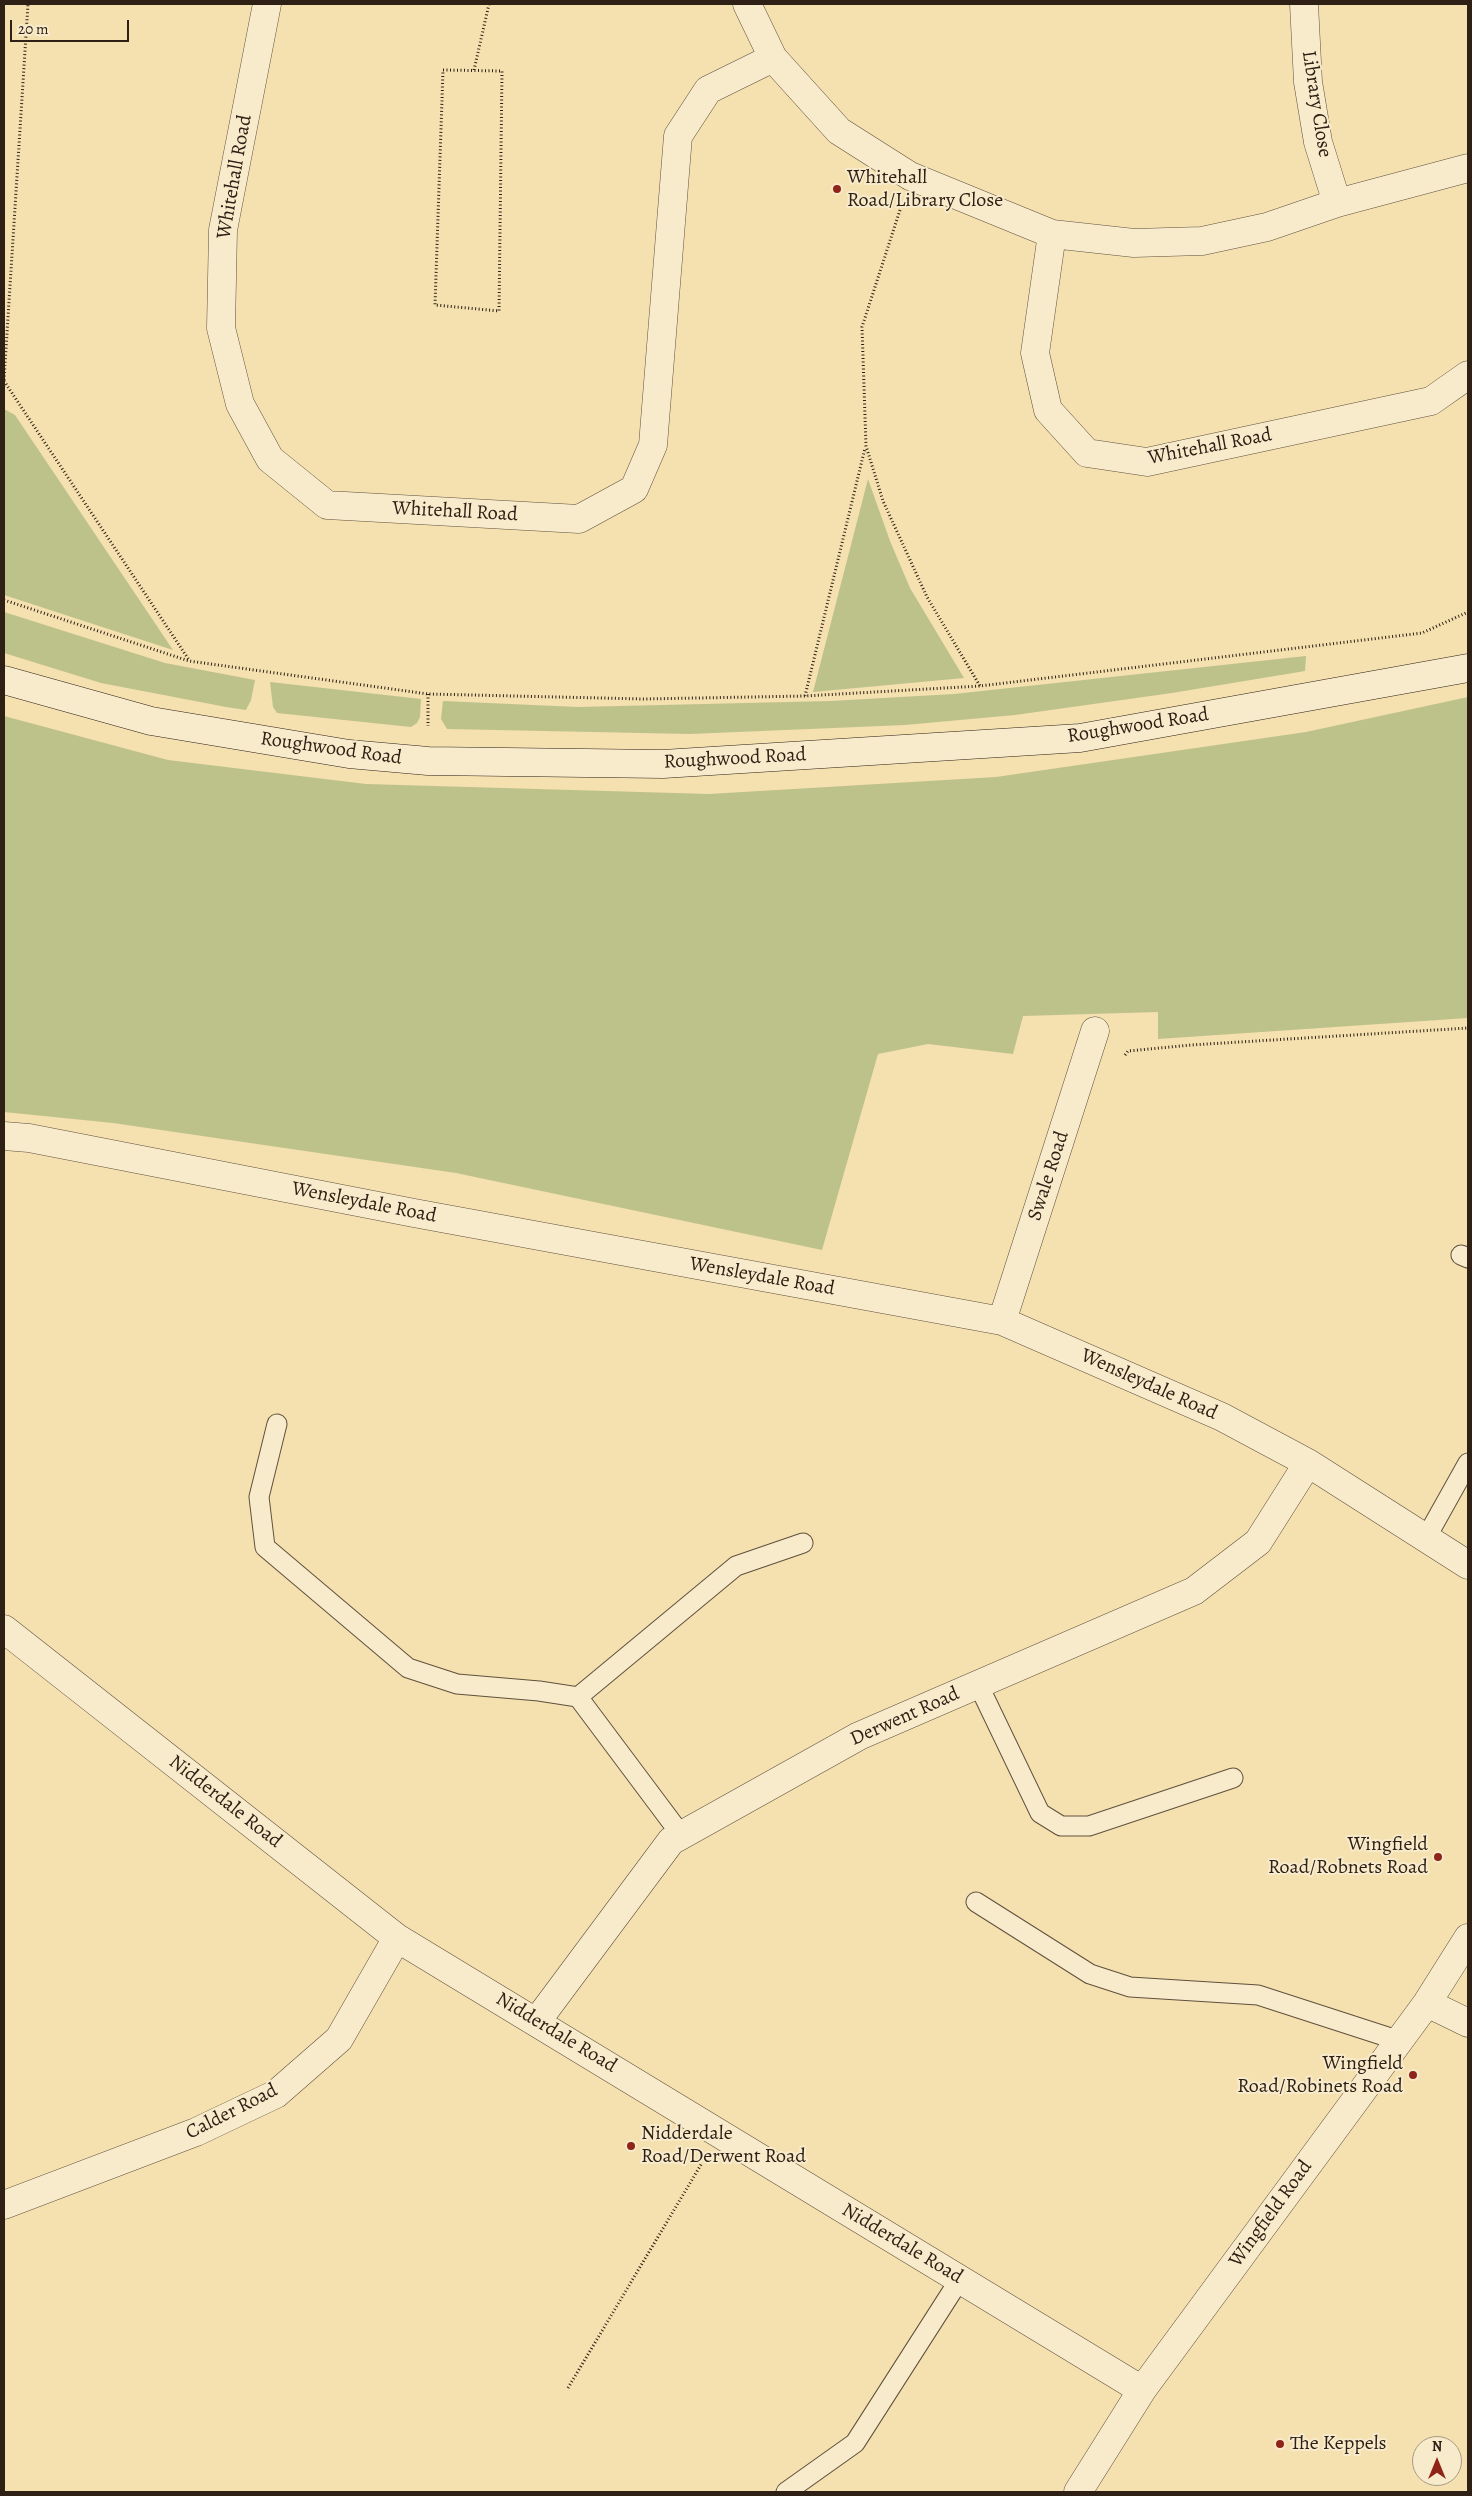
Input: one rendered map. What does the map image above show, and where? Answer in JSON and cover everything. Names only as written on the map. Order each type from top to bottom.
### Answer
[{"type":"street","name":"Whitehall Road","points":[[267,4],[223,230],[221,328],[240,404],[270,459],[327,505],[579,518],[634,489],[653,445],[678,136],[708,90],[772,58]]},
{"type":"street","points":[[747,4],[772,58],[839,131],[910,176],[1052,234],[1134,243],[1202,242],[1267,227],[1337,203],[1468,168]]},
{"type":"street","name":"Library Close","points":[[1304,4],[1308,82],[1318,142],[1337,203]]},
{"type":"street","name":"Whitehall Road","points":[[1052,234],[1035,353],[1048,410],[1087,453],[1147,462],[1431,401],[1468,375]]},
{"type":"street","name":"Roughwood Road","points":[[4,680],[151,721],[349,754],[428,761],[662,764],[1080,738],[1468,668]]},
{"type":"street","name":"Swale Road","points":[[1002,1321],[1095,1031]]},
{"type":"street","name":"Wensleydale Road","points":[[4,1136],[29,1138],[424,1215],[1002,1321],[1222,1417],[1308,1463],[1468,1565]]},
{"type":"street","name":"Derwent Road","points":[[537,2021],[671,1842],[859,1736],[1194,1591],[1258,1542],[1308,1463]]},
{"type":"street","name":"Nidderdale Road","points":[[4,1629],[397,1938],[537,2021],[1142,2390]]},
{"type":"street","name":"Calder Road","points":[[4,2205],[196,2132],[276,2094],[339,2039],[397,1938]]},
{"type":"street","name":"Wingfield Road","points":[[1078,2492],[1142,2390],[1428,2003],[1468,1938]]},
{"type":"street","points":[[1428,2003],[1468,2023]]},
{"type":"lane","points":[[277,1424],[259,1497],[265,1547],[408,1668],[458,1684],[539,1691],[578,1697],[682,1836]]},
{"type":"lane","points":[[1426,1538],[1468,1463]]},
{"type":"lane","points":[[578,1697],[736,1566],[803,1543]]},
{"type":"lane","points":[[978,1684],[1040,1813],[1060,1826],[1089,1826],[1233,1778]]},
{"type":"lane","points":[[976,1902],[1090,1974],[1130,1987],[1258,1995],[1400,2041]]},
{"type":"lane","points":[[786,2492],[855,2443],[960,2279]]},
{"type":"path","points":[[28,4],[4,381],[189,661]]},
{"type":"path","points":[[474,70],[488,4]]},
{"type":"path","points":[[443,70],[474,70],[502,71],[499,311],[435,305],[443,70]]},
{"type":"path","points":[[910,176],[862,327],[866,446],[883,501],[927,597],[980,686]]},
{"type":"path","points":[[805,696],[866,446]]},
{"type":"path","points":[[4,600],[189,661],[428,694],[644,699],[805,696],[980,686],[1422,633],[1468,612]]},
{"type":"path","points":[[1123,1058],[1128,1051],[1182,1046],[1468,1028]]},
{"type":"path","points":[[568,2388],[720,2133]]},
{"type":"green space","points":[[4,409],[15,415],[173,650],[4,595]]},
{"type":"green space","points":[[868,479],[890,541],[910,588],[964,678],[813,692]]},
{"type":"green space","points":[[4,612],[165,663],[255,680],[251,700],[246,710],[226,707],[101,683],[4,653]]},
{"type":"green space","points":[[1306,656],[1305,671],[1172,693],[1015,715],[905,725],[690,734],[447,729],[441,719],[443,701],[578,707],[830,701],[954,694]]},
{"type":"green space","points":[[270,682],[421,699],[420,717],[417,723],[411,727],[277,713],[273,707]]},
{"type":"green space","points":[[1468,697],[1468,1018],[1158,1039],[1158,1012],[1023,1016],[1013,1054],[928,1044],[878,1054],[822,1250],[456,1173],[113,1123],[4,1112],[4,716],[168,760],[366,784],[709,794],[996,777],[1306,732]]},
{"type":"place","name":"Whitehall Road/Library Close","points":[[837,189]]},
{"type":"place","name":"Wingfield Road/Robnets Road","points":[[1438,1857]]},
{"type":"place","name":"Wingfield Road/Robinets Road","points":[[1413,2075]]},
{"type":"place","name":"Nidderdale Road/Derwent Road","points":[[631,2146]]},
{"type":"place","name":"The Keppels","points":[[1280,2444]]}]
